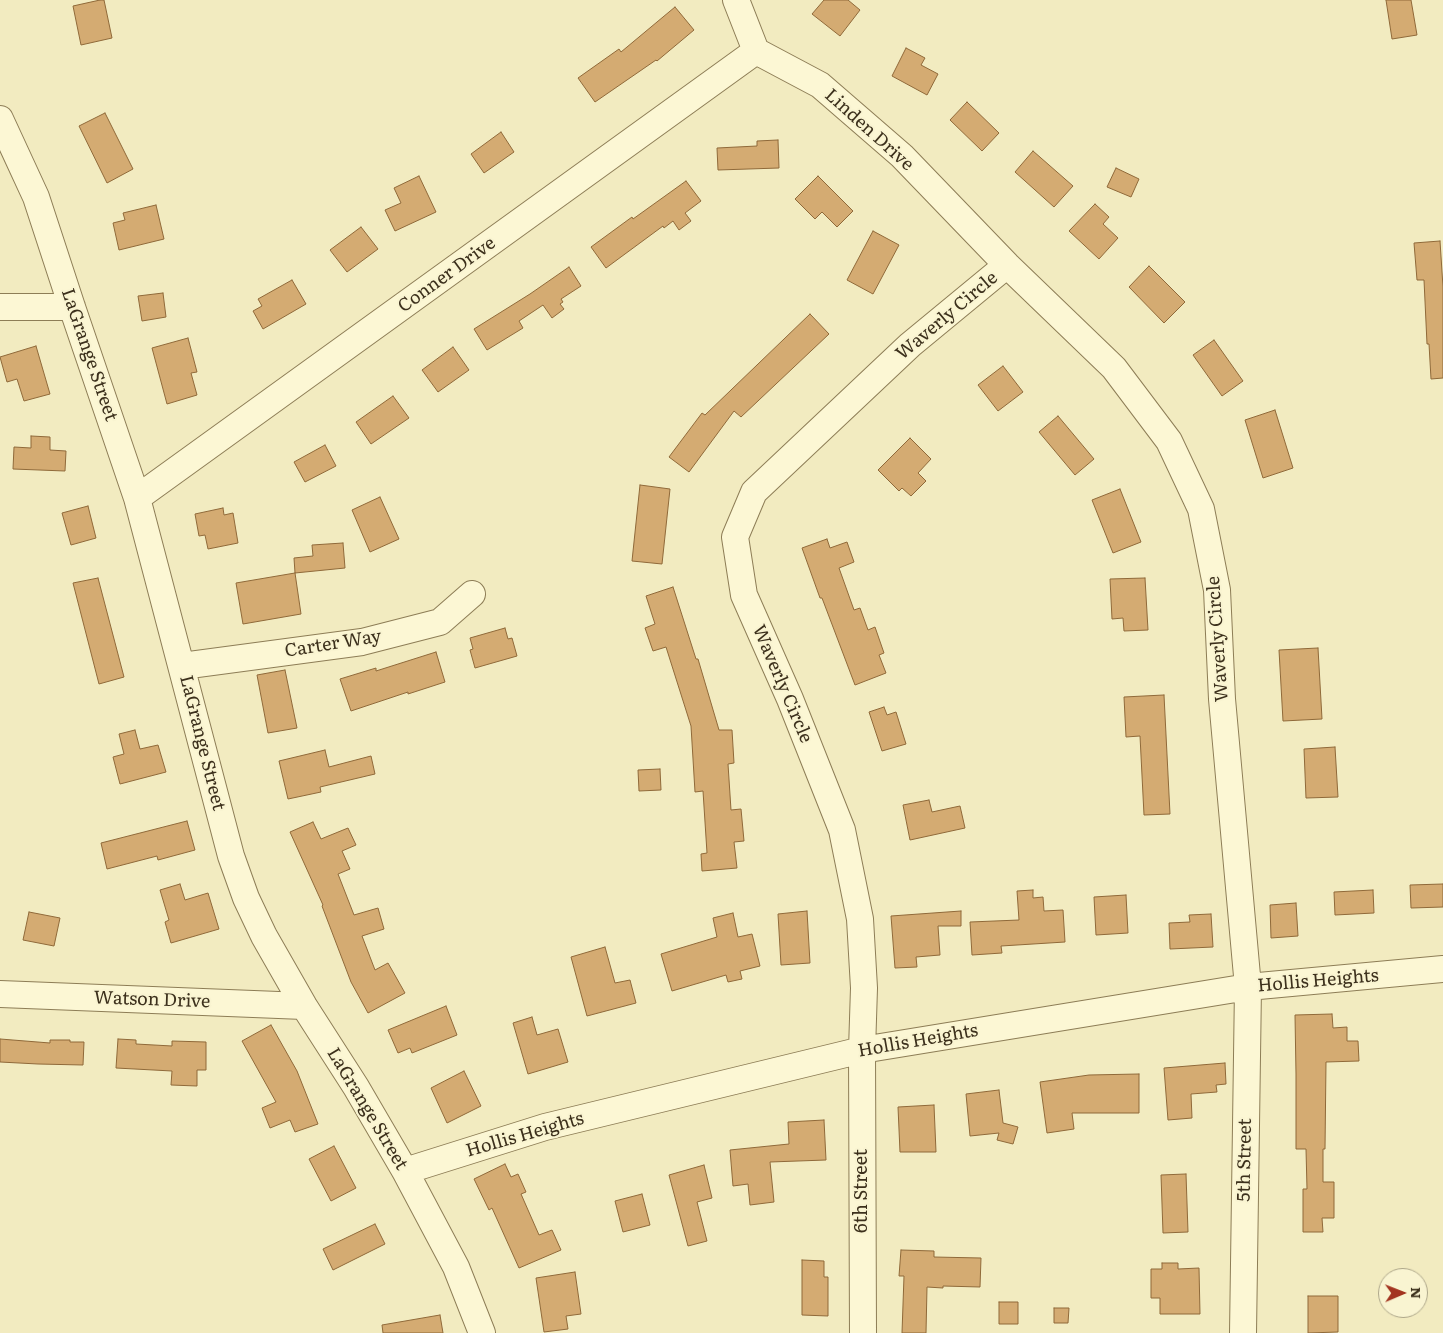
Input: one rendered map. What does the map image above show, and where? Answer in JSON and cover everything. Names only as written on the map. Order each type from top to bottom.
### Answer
[{"type":"street","points":[[736,0],[756,51]]},
{"type":"street","name":"Linden Drive","points":[[756,51],[820,85],[902,156],[1007,265]]},
{"type":"street","name":"Conner Drive","points":[[138,498],[756,51]]},
{"type":"street","name":"LaGrange Street","points":[[0,119],[36,197],[138,498],[231,856],[246,898],[264,936],[304,1006],[356,1087],[405,1171],[456,1267],[482,1333]]},
{"type":"street","name":"Waverly Circle","points":[[862,1050],[864,988],[860,919],[842,830],[790,699],[744,595],[735,537],[754,492],[910,345],[1007,265],[1114,368],[1169,441],[1201,509],[1217,590],[1222,699],[1248,987]]},
{"type":"street","points":[[0,307],[72,307]]},
{"type":"street","name":"Carter Way","points":[[182,666],[362,642],[440,622],[472,594]]},
{"type":"street","name":"Hollis Heights","points":[[405,1171],[545,1127],[862,1050],[1248,987],[1443,969]]},
{"type":"street","name":"5th Street","points":[[1243,1333],[1248,987]]},
{"type":"street","name":"Watson Drive","points":[[0,994],[304,1006]]},
{"type":"street","name":"6th Street","points":[[862,1050],[863,1333]]},
{"type":"building","points":[[104,0],[112,38],[81,45],[73,6]]},
{"type":"building","points":[[824,0],[848,0],[860,10],[840,36],[812,14]]},
{"type":"building","points":[[1386,0],[1411,0],[1417,35],[1392,39]]},
{"type":"building","points":[[675,7],[694,30],[657,61],[595,102],[578,78],[619,49],[621,52]]},
{"type":"building","points":[[906,48],[925,58],[921,65],[938,74],[927,95],[892,76]]},
{"type":"building","points":[[967,102],[999,133],[982,151],[950,120]]},
{"type":"building","points":[[105,113],[133,169],[107,183],[79,126]]},
{"type":"building","points":[[501,132],[514,152],[484,173],[471,154]]},
{"type":"building","points":[[778,140],[779,168],[718,170],[717,148],[757,146],[757,141]]},
{"type":"building","points":[[1033,151],[1073,186],[1054,207],[1015,172]]},
{"type":"building","points":[[1116,168],[1139,179],[1131,197],[1107,187]]},
{"type":"building","points":[[419,176],[436,212],[395,231],[385,210],[401,203],[394,188]]},
{"type":"building","points":[[818,176],[853,211],[837,227],[822,212],[815,219],[795,199]]},
{"type":"building","points":[[686,181],[701,201],[685,213],[691,221],[679,230],[673,221],[664,228],[663,226],[606,268],[591,247]]},
{"type":"building","points":[[1095,204],[1109,217],[1103,224],[1118,238],[1099,259],[1069,231]]},
{"type":"building","points":[[156,205],[164,239],[119,250],[113,223],[125,220],[123,213]]},
{"type":"building","points":[[361,227],[378,249],[347,272],[330,250]]},
{"type":"building","points":[[873,231],[899,245],[873,294],[847,280]]},
{"type":"building","points":[[1440,241],[1443,287],[1443,378],[1431,379],[1429,344],[1427,344],[1424,280],[1417,280],[1414,243]]},
{"type":"building","points":[[1149,266],[1185,302],[1164,323],[1129,287]]},
{"type":"building","points":[[569,267],[581,286],[561,299],[563,302],[560,304],[564,309],[552,318],[543,305],[519,321],[523,328],[487,350],[474,329]]},
{"type":"building","points":[[292,280],[306,304],[263,329],[253,311],[262,306],[258,299]]},
{"type":"building","points":[[163,293],[166,317],[142,321],[138,296]]},
{"type":"building","points":[[810,314],[829,334],[741,417],[734,411],[689,472],[669,457],[702,413],[705,415]]},
{"type":"building","points":[[188,338],[197,372],[191,373],[197,395],[167,404],[152,348]]},
{"type":"building","points":[[1214,340],[1243,381],[1222,396],[1193,355]]},
{"type":"building","points":[[36,346],[50,394],[24,401],[17,379],[7,382],[0,357]]},
{"type":"building","points":[[453,347],[469,370],[438,392],[422,370]]},
{"type":"building","points":[[1003,366],[1023,392],[998,411],[978,385]]},
{"type":"building","points":[[393,396],[409,418],[371,444],[356,422]]},
{"type":"building","points":[[1275,410],[1293,468],[1263,478],[1245,420]]},
{"type":"building","points":[[1058,416],[1094,459],[1075,475],[1039,432]]},
{"type":"building","points":[[31,436],[50,437],[50,450],[66,451],[65,471],[13,469],[14,447],[31,448]]},
{"type":"building","points":[[910,438],[931,459],[918,473],[926,481],[911,496],[902,488],[899,491],[878,470]]},
{"type":"building","points":[[325,445],[336,466],[305,482],[294,462]]},
{"type":"building","points":[[640,485],[670,489],[662,564],[632,561]]},
{"type":"building","points":[[1120,489],[1141,542],[1113,553],[1092,500]]},
{"type":"building","points":[[380,497],[399,539],[370,552],[352,510]]},
{"type":"building","points":[[88,506],[96,538],[71,545],[62,513]]},
{"type":"building","points":[[223,508],[224,515],[233,513],[238,543],[208,549],[205,535],[199,536],[195,514]]},
{"type":"building","points":[[827,539],[830,548],[847,542],[854,562],[839,568],[854,610],[860,608],[868,630],[875,627],[884,653],[879,655],[886,673],[855,685],[802,548]]},
{"type":"building","points":[[343,543],[345,568],[295,573],[294,558],[313,556],[312,545]]},
{"type":"building","points":[[295,573],[301,614],[243,624],[236,583]]},
{"type":"building","points":[[98,578],[124,677],[99,684],[73,583]]},
{"type":"building","points":[[1145,578],[1148,630],[1124,631],[1123,618],[1112,619],[1110,579]]},
{"type":"building","points":[[673,587],[696,659],[698,659],[719,730],[732,730],[734,763],[728,764],[731,810],[741,809],[744,841],[734,842],[737,868],[702,871],[701,854],[707,853],[703,791],[695,792],[691,726],[666,647],[653,651],[645,628],[655,624],[646,596]]},
{"type":"building","points":[[505,628],[508,639],[512,638],[517,656],[475,668],[470,650],[473,649],[470,638]]},
{"type":"building","points":[[1318,648],[1322,719],[1283,721],[1279,650]]},
{"type":"building","points":[[436,652],[445,682],[351,711],[340,679],[376,668],[376,671]]},
{"type":"building","points":[[285,670],[297,728],[268,733],[257,675]]},
{"type":"building","points":[[1164,695],[1170,814],[1144,815],[1140,736],[1126,737],[1124,697]]},
{"type":"building","points":[[884,707],[887,715],[896,712],[906,744],[882,751],[869,712]]},
{"type":"building","points":[[135,730],[140,749],[158,745],[166,772],[120,784],[113,757],[124,754],[119,734]]},
{"type":"building","points":[[1335,747],[1338,797],[1306,798],[1304,749]]},
{"type":"building","points":[[325,750],[329,767],[371,756],[375,774],[320,787],[321,792],[288,799],[279,761]]},
{"type":"building","points":[[660,769],[661,790],[639,791],[638,770]]},
{"type":"building","points":[[929,800],[932,812],[960,806],[965,828],[910,840],[903,805]]},
{"type":"building","points":[[187,821],[195,850],[158,860],[157,856],[107,869],[101,843]]},
{"type":"building","points":[[313,822],[321,839],[348,828],[356,845],[342,851],[350,869],[338,874],[354,915],[378,908],[384,929],[362,936],[375,970],[388,963],[405,993],[368,1013],[351,982],[323,905],[290,832]]},
{"type":"building","points":[[180,884],[185,900],[208,893],[219,929],[171,943],[165,922],[169,920],[160,890]]},
{"type":"building","points":[[1443,884],[1443,907],[1411,908],[1410,885]]},
{"type":"building","points":[[1033,890],[1033,898],[1043,897],[1044,911],[1063,910],[1065,942],[1001,946],[1002,953],[972,955],[970,922],[1019,920],[1017,891]]},
{"type":"building","points":[[1373,890],[1374,913],[1335,915],[1334,892]]},
{"type":"building","points":[[1126,895],[1128,933],[1096,935],[1094,897]]},
{"type":"building","points":[[1296,903],[1298,936],[1271,938],[1270,905]]},
{"type":"building","points":[[807,911],[810,963],[781,965],[778,914]]},
{"type":"building","points":[[961,911],[961,926],[938,926],[940,955],[916,957],[917,967],[895,968],[891,916]]},
{"type":"building","points":[[29,912],[60,918],[54,946],[23,940]]},
{"type":"building","points":[[733,913],[738,937],[752,934],[760,966],[740,971],[742,979],[728,982],[726,975],[672,991],[661,954],[717,937],[713,918]]},
{"type":"building","points":[[1211,914],[1213,947],[1170,949],[1169,923],[1190,922],[1189,915]]},
{"type":"building","points":[[605,947],[615,983],[630,980],[636,1003],[587,1016],[571,957]]},
{"type":"building","points":[[446,1006],[457,1035],[412,1053],[410,1048],[398,1053],[388,1030]]},
{"type":"building","points":[[1332,1014],[1333,1028],[1347,1027],[1347,1041],[1358,1041],[1359,1061],[1326,1062],[1323,1182],[1334,1182],[1334,1218],[1322,1218],[1323,1232],[1303,1232],[1303,1189],[1307,1189],[1306,1149],[1296,1149],[1295,1015]]},
{"type":"building","points":[[532,1017],[537,1035],[558,1029],[568,1062],[528,1074],[513,1023]]},
{"type":"building","points":[[271,1025],[297,1071],[318,1124],[295,1132],[290,1120],[270,1128],[262,1108],[276,1102],[242,1041]]},
{"type":"building","points":[[0,1039],[50,1043],[50,1040],[84,1042],[83,1065],[0,1062]]},
{"type":"building","points":[[118,1039],[136,1040],[136,1044],[172,1046],[172,1041],[206,1042],[206,1070],[197,1070],[197,1086],[171,1085],[172,1071],[116,1068]]},
{"type":"building","points":[[1225,1063],[1226,1084],[1216,1085],[1217,1092],[1191,1094],[1192,1118],[1168,1120],[1164,1068]]},
{"type":"building","points":[[464,1071],[481,1106],[447,1123],[431,1088]]},
{"type":"building","points":[[1139,1074],[1139,1113],[1072,1113],[1074,1129],[1047,1133],[1040,1082],[1089,1075]]},
{"type":"building","points":[[999,1090],[1003,1123],[1018,1127],[1013,1144],[997,1140],[999,1133],[970,1136],[966,1094]]},
{"type":"building","points":[[934,1105],[936,1152],[900,1152],[898,1107]]},
{"type":"building","points":[[824,1120],[826,1160],[770,1162],[774,1202],[750,1205],[748,1184],[733,1186],[730,1150],[789,1144],[788,1122]]},
{"type":"building","points":[[334,1146],[356,1188],[331,1201],[309,1159]]},
{"type":"building","points":[[505,1164],[511,1177],[518,1174],[526,1192],[521,1194],[539,1235],[552,1230],[561,1250],[519,1268],[492,1208],[489,1210],[474,1179]]},
{"type":"building","points":[[704,1165],[712,1198],[697,1202],[707,1241],[688,1246],[669,1175]]},
{"type":"building","points":[[1186,1174],[1188,1232],[1163,1233],[1161,1175]]},
{"type":"building","points":[[642,1194],[650,1225],[623,1232],[615,1201]]},
{"type":"building","points":[[375,1224],[385,1244],[333,1270],[323,1249]]},
{"type":"building","points":[[901,1250],[934,1251],[934,1257],[981,1258],[980,1287],[927,1287],[926,1333],[902,1333],[904,1276],[899,1276]]},
{"type":"building","points":[[802,1260],[824,1261],[824,1277],[828,1277],[828,1316],[802,1315]]},
{"type":"building","points":[[1162,1263],[1178,1263],[1178,1269],[1199,1268],[1200,1314],[1160,1314],[1160,1298],[1151,1298],[1151,1269],[1162,1269]]},
{"type":"building","points":[[575,1272],[581,1314],[566,1316],[568,1329],[544,1332],[536,1278]]},
{"type":"building","points":[[1308,1296],[1338,1296],[1338,1332],[1308,1333]]},
{"type":"building","points":[[999,1302],[1018,1302],[1018,1324],[999,1324]]},
{"type":"building","points":[[1054,1308],[1069,1308],[1068,1323],[1054,1323]]},
{"type":"building","points":[[440,1315],[443,1333],[383,1333],[382,1325]]}]
